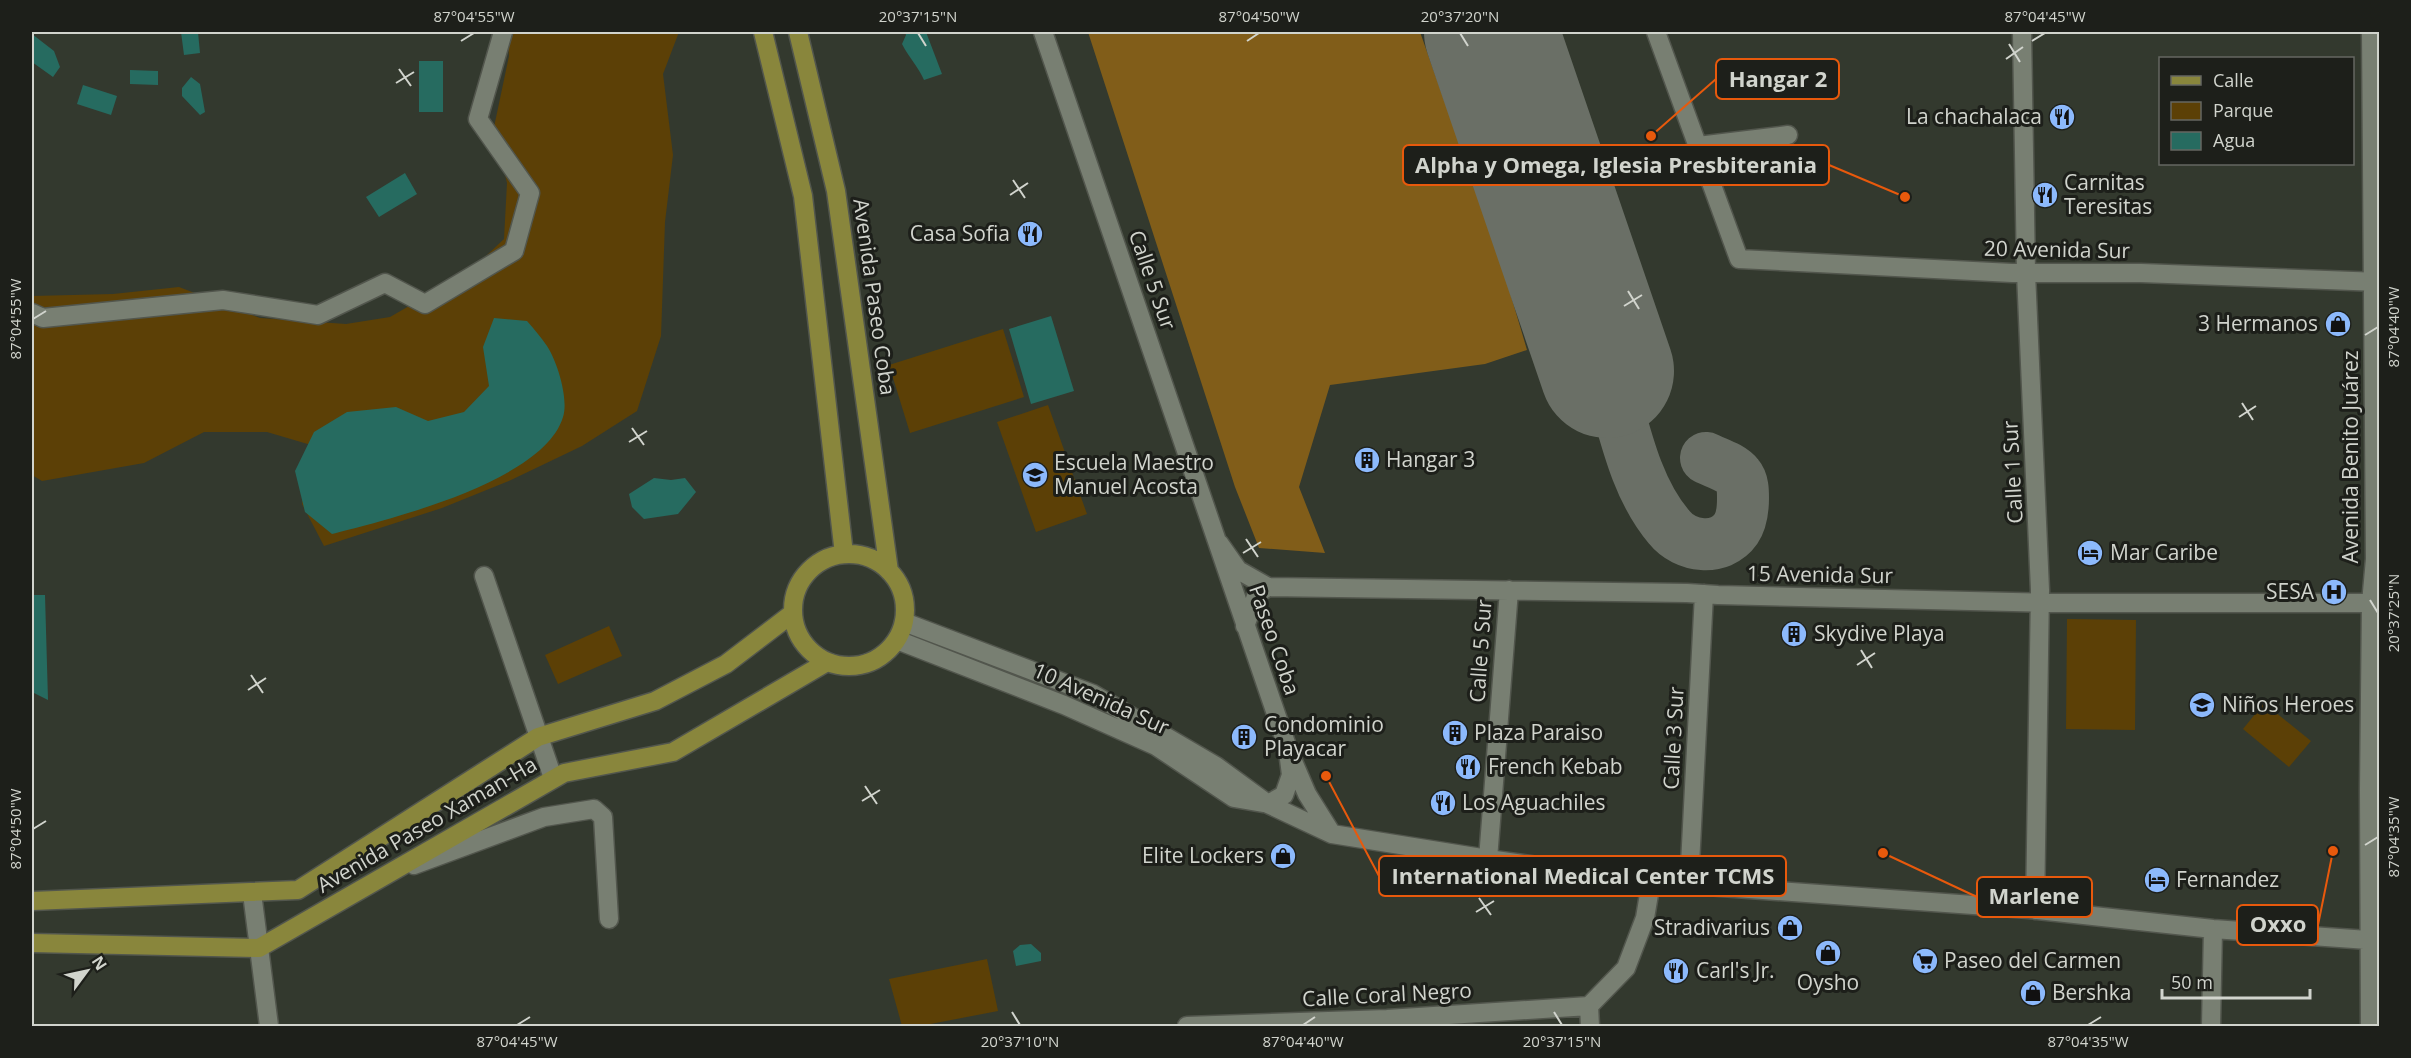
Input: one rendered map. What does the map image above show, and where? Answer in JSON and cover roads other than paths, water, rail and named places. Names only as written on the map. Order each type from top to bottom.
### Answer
[{"type":"main road","points":[[763,32],[803,196],[844,554]]},
{"type":"main road","name":"Avenida Paseo Coba","points":[[798,32],[836,191],[889,571]]},
{"type":"main road","points":[[844,554],[861,555],[876,561],[889,571],[900,586],[905,604],[904,622],[897,640],[887,652],[874,661],[859,666],[843,666],[827,662],[814,654],[803,642],[796,628],[793,613],[797,591],[808,571],[825,560],[844,554]]},
{"type":"main road","name":"Avenida Paseo Xaman-Ha","points":[[32,901],[298,890],[538,737],[655,701],[726,664],[793,613]]},
{"type":"main road","name":"Avenida Paseo Xaman-Ha","points":[[259,948],[553,778],[564,773],[673,752],[827,662]]},
{"type":"main road","points":[[32,943],[259,948]]},
{"type":"street","points":[[32,313],[43,318],[223,300],[318,315],[385,283],[425,304],[514,251],[531,193],[478,119],[503,32]]},
{"type":"street","name":"Calle 5 Sur","points":[[1042,32],[1219,543]]},
{"type":"street","points":[[1656,32],[1698,146],[1788,135]]},
{"type":"street","name":"Calle 1 Sur","points":[[2022,32],[2026,273],[2040,603],[2035,910]]},
{"type":"street","name":"Avenida Benito Juárez","points":[[2370,1026],[2374,941],[2377,282],[2371,32]]},
{"type":"street","name":"20 Avenida Sur","points":[[1698,146],[1739,259],[2026,273],[2141,273],[2377,282]]},
{"type":"street","name":"15 Avenida Sur","points":[[1219,543],[1238,570],[1268,587],[1704,594],[2040,603],[2375,603]]},
{"type":"street","name":"Paseo Coba","points":[[1219,543],[1288,752],[1307,794],[1332,834]]},
{"type":"street","points":[[484,576],[553,778]]},
{"type":"street","points":[[1245,626],[1257,594],[1268,587]]},
{"type":"street","name":"Calle 5 Sur","points":[[1488,859],[1509,590]]},
{"type":"street","name":"Calle 3 Sur","points":[[1689,884],[1704,594]]},
{"type":"street","name":"10 Avenida Sur","points":[[904,622],[1093,694],[1216,766],[1268,804]]},
{"type":"street","name":"10 Avenida Sur","points":[[897,640],[1064,705],[1156,746],[1234,798],[1268,804]]},
{"type":"street","name":"Paseo Coba","points":[[1268,804],[1284,795],[1291,775],[1288,752]]},
{"type":"street","points":[[1268,804],[1332,834],[1651,882],[2035,910],[2213,929],[2374,941]]},
{"type":"street","points":[[384,876],[544,817],[594,809],[603,818],[609,919]]},
{"type":"street","points":[[1590,1026],[1589,1006],[1626,968],[1645,918],[1651,882]]},
{"type":"street","points":[[252,893],[269,1026]]},
{"type":"street","points":[[2211,1026],[2213,929]]},
{"type":"street","name":"Calle Coral Negro","points":[[1187,1026],[1269,1025],[1589,1006]]},
{"type":"water","points":[[181,32],[198,32],[200,53],[184,55]]},
{"type":"water","points":[[905,32],[926,32],[942,74],[924,80],[902,44]]},
{"type":"water","points":[[32,34],[54,51],[60,67],[53,77],[32,62]]},
{"type":"water","points":[[419,61],[443,61],[443,112],[419,112]]},
{"type":"water","points":[[130,70],[158,71],[158,85],[130,84]]},
{"type":"water","points":[[191,77],[200,84],[205,112],[200,115],[182,96],[182,88]]},
{"type":"water","points":[[83,85],[117,96],[111,115],[77,104]]},
{"type":"water","points":[[405,173],[417,194],[379,217],[366,197]]},
{"type":"water","points":[[1051,316],[1074,391],[1031,404],[1009,329]]},
{"type":"water","points":[[494,318],[527,321],[551,353],[561,380],[564,409],[563,417],[550,440],[527,460],[497,478],[462,494],[390,518],[332,534],[305,512],[295,471],[314,432],[347,412],[396,407],[428,421],[464,412],[489,386],[483,347]]},
{"type":"water","points":[[654,478],[671,480],[685,478],[696,492],[678,514],[644,519],[632,507],[629,494]]},
{"type":"water","points":[[32,595],[45,595],[48,700],[32,692]]},
{"type":"water","points":[[1031,944],[1041,953],[1041,961],[1016,966],[1013,951],[1020,945]]},
{"type":"place","name":"La chachalaca","points":[[2062,117]]},
{"type":"place","name":"Hangar 2","points":[[1651,136]]},
{"type":"place","name":"Carnitas Teresitas","points":[[2045,195]]},
{"type":"place","name":"Alpha y Omega, Iglesia Presbiterania","points":[[1905,197]]},
{"type":"place","name":"Casa Sofia","points":[[1030,234]]},
{"type":"place","name":"3 Hermanos","points":[[2338,324]]},
{"type":"place","name":"Hangar 3","points":[[1367,460]]},
{"type":"place","name":"Escuela Maestro Manuel Acosta","points":[[1035,475]]},
{"type":"place","name":"Mar Caribe","points":[[2090,553]]},
{"type":"place","name":"SESA","points":[[2334,592]]},
{"type":"place","name":"Skydive Playa","points":[[1794,634]]},
{"type":"place","name":"Niños Heroes","points":[[2202,705]]},
{"type":"place","name":"Plaza Paraiso","points":[[1455,733]]},
{"type":"place","name":"Condominio Playacar","points":[[1244,737]]},
{"type":"place","name":"French Kebab","points":[[1468,767]]},
{"type":"place","name":"International Medical Center TCMS","points":[[1326,776]]},
{"type":"place","name":"Los Aguachiles","points":[[1443,803]]},
{"type":"place","name":"Oxxo","points":[[2333,851]]},
{"type":"place","name":"Marlene","points":[[1883,853]]},
{"type":"place","name":"Elite Lockers","points":[[1283,856]]},
{"type":"place","name":"Fernandez","points":[[2157,880]]},
{"type":"place","name":"Stradivarius","points":[[1790,928]]},
{"type":"place","name":"Oysho","points":[[1828,953]]},
{"type":"place","name":"Paseo del Carmen","points":[[1925,961]]},
{"type":"place","name":"Carl's Jr.","points":[[1676,971]]},
{"type":"place","name":"Bershka","points":[[2033,993]]}]
